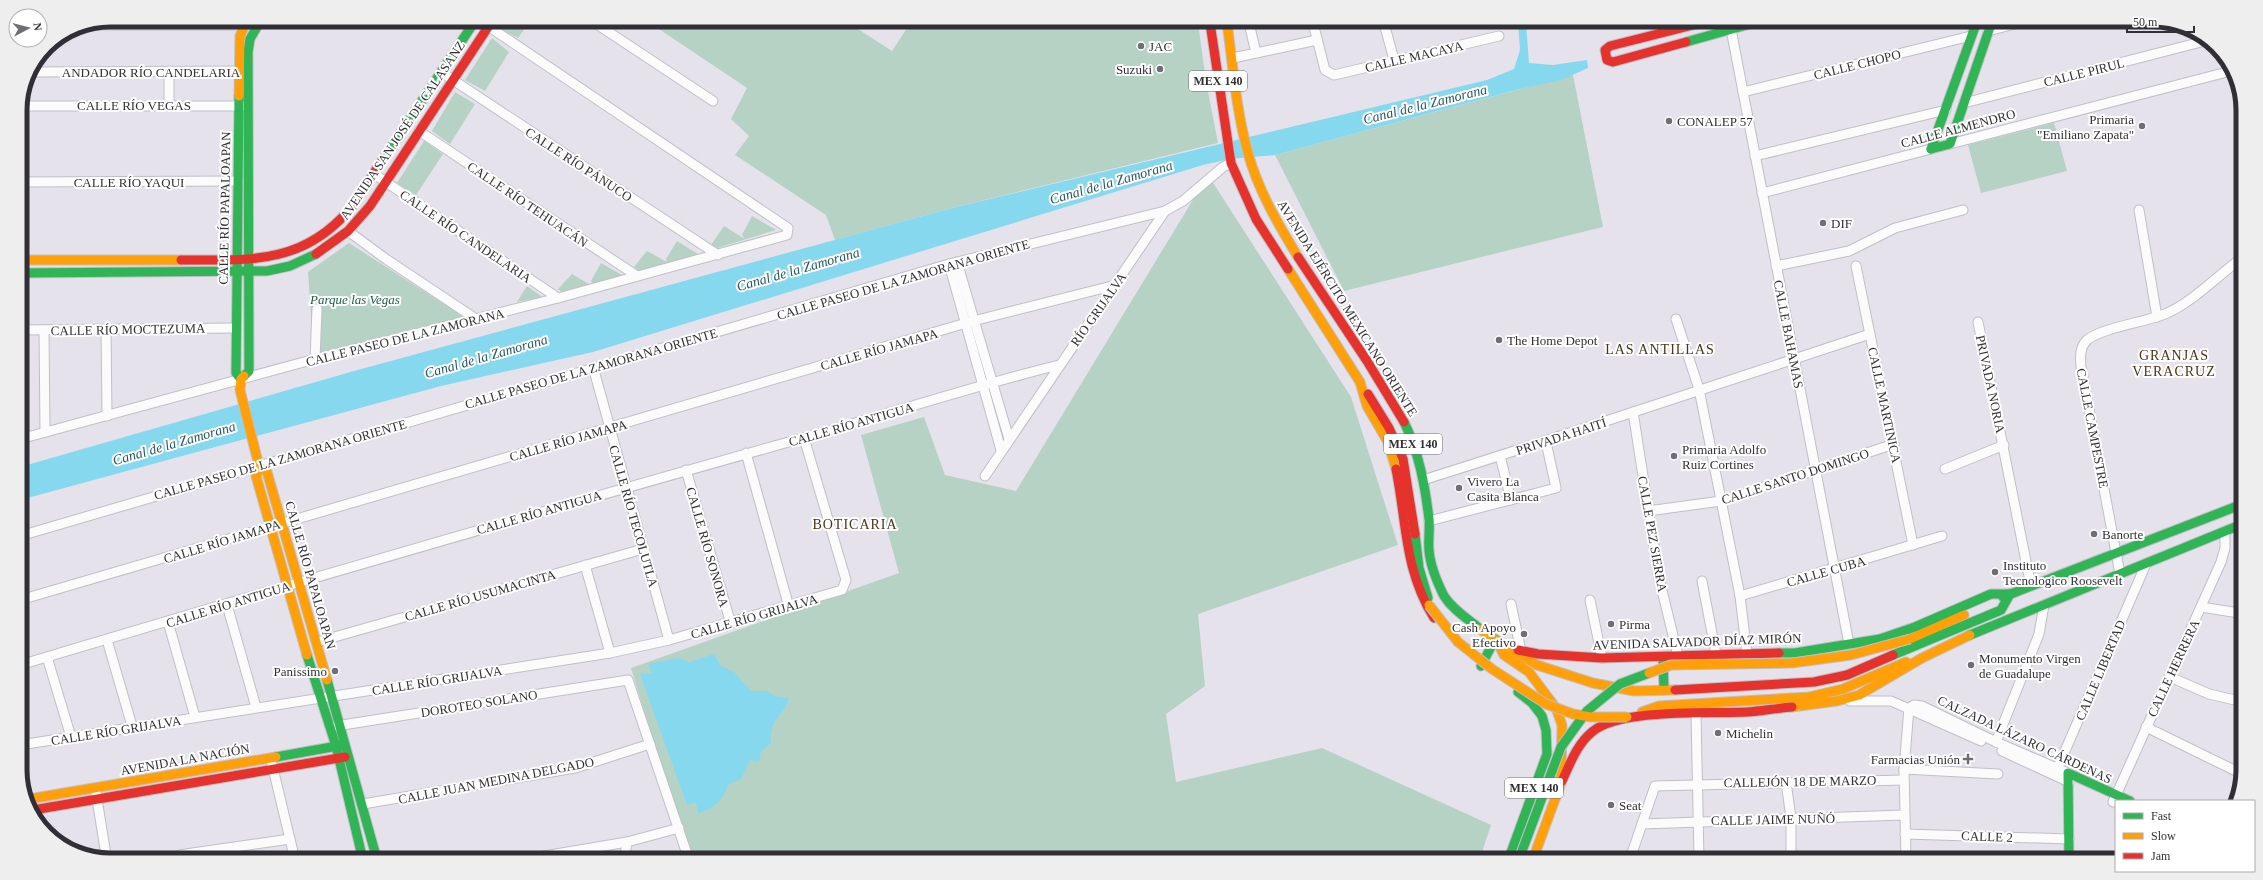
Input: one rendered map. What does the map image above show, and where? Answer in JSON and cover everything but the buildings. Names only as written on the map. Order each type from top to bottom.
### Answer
[{"type":"main road","name":"CALLE RÍO PAPALOAPAN","points":[[243,27],[240,36],[248,106],[249,372],[241,379],[240,390],[251,439],[259,466],[256,476],[270,527],[320,698],[329,708]]},
{"type":"main road","name":"CALLE RÍO PAPALOAPAN","points":[[241,379],[236,373],[236,260],[239,106],[250,39],[257,27]]},
{"type":"main road","name":"AVENIDA SAN JOSÉ DE CALASANZ","points":[[27,260],[236,260],[289,253],[319,238],[342,218],[374,174],[471,27]]},
{"type":"main road","name":"AVENIDA SAN JOSÉ DE CALASANZ","points":[[27,272],[249,272],[280,270],[300,263],[329,246],[348,231],[386,181],[488,27]]},
{"type":"main road","name":"MEX 140","points":[[1211,27],[1231,162],[1256,219],[1389,428],[1403,459],[1411,501],[1419,568],[1429,605],[1458,642],[1492,669],[1546,704],[1573,714],[1591,717],[1627,717]]},
{"type":"main road","name":"MEX 140","points":[[1228,27],[1233,58]]},
{"type":"main road","points":[[1685,27],[1610,46],[1605,50],[1607,60],[1613,62],[1727,27]]},
{"type":"main road","points":[[1931,149],[1975,27]]},
{"type":"main road","points":[[1950,144],[1989,28]]},
{"type":"main road","name":"AVENIDA EJÉRCITO MEXICANO ORIENTE","points":[[1233,58],[1242,133],[1253,171],[1270,211],[1338,320],[1397,408],[1416,452],[1423,480],[1429,521],[1429,551],[1434,574],[1445,597],[1460,614],[1496,640],[1504,655],[1529,672],[1556,708],[1562,725],[1561,783],[1535,853]]},
{"type":"main road","name":"CALLE ALMENDRO","points":[[1931,149],[1950,144]]},
{"type":"main road","name":"MEX 140","points":[[1360,382],[1361,395],[1387,441],[1398,471],[1409,555],[1424,604],[1462,651],[1532,703],[1542,716],[1546,730],[1547,754],[1511,853]]},
{"type":"main road","name":"CALLE RÍO PAPALOAPAN","points":[[259,466],[267,472],[317,642],[331,696],[329,708]]},
{"type":"main road","name":"AVENIDA SALVADOR DÍAZ MIRÓN","points":[[1521,853],[1561,747],[1587,711],[1620,684],[1671,665],[1710,663],[1792,663],[1851,655],[1910,639],[2010,594],[2236,507]]},
{"type":"main road","points":[[1627,717],[1749,712],[1837,701],[1859,695],[1896,675],[1922,658],[2000,622],[2236,527]]},
{"type":"main road","name":"AVENIDA SALVADOR DÍAZ MIRÓN","points":[[1496,640],[1521,651],[1538,654],[1602,658],[1795,653],[1880,639],[1915,627],[1991,594],[2010,594]]},
{"type":"main road","points":[[1481,666],[1496,640],[1537,665],[1593,683],[1634,691],[1814,682],[1847,675],[2001,610],[2010,594]]},
{"type":"main road","points":[[1662,657],[1664,690]]},
{"type":"main road","points":[[1561,783],[1575,753],[1591,732],[1607,722],[1659,706],[1809,697],[1842,689],[1906,662],[1922,658]]},
{"type":"main road","points":[[329,708],[334,723],[346,744],[375,853]]},
{"type":"main road","points":[[334,723],[338,758],[361,853]]},
{"type":"main road","name":"AVENIDA LA NACIÓN","points":[[32,799],[346,744]]},
{"type":"main road","name":"AVENIDA LA NACIÓN","points":[[37,809],[350,757]]},
{"type":"main road","points":[[2068,778],[2070,853]]},
{"type":"main road","name":"CALZADA LÁZARO CÁRDENAS","points":[[2068,778],[2115,800]]},
{"type":"street","name":"CALLE PASEO DE LA ZAMORANA","points":[[27,437],[315,359],[558,298],[718,255],[783,237],[788,232],[785,226],[494,27]]},
{"type":"street","points":[[601,27],[713,102]]},
{"type":"street","points":[[1250,27],[1256,53]]},
{"type":"street","points":[[1233,58],[1317,40],[1314,27]]},
{"type":"street","points":[[1385,27],[1394,60]]},
{"type":"street","name":"CALLE BAHAMAS","points":[[1730,27],[1849,644]]},
{"type":"street","name":"CALLE MACAYA","points":[[1317,40],[1325,70],[1328,73],[1334,74],[1499,36]]},
{"type":"street","name":"CALLE CHOPO","points":[[1743,92],[1971,36]]},
{"type":"street","name":"CALLE PIRUL","points":[[1964,103],[2201,42]]},
{"type":"street","points":[[169,71],[169,105]]},
{"type":"street","name":"ANDADOR RÍO CANDELARIA","points":[[36,72],[244,71]]},
{"type":"street","name":"CALLE RÍO PÁNUCO","points":[[441,72],[452,81],[718,255]]},
{"type":"street","name":"CALLE ALMENDRO","points":[[1950,144],[2227,72]]},
{"type":"street","name":"CALLE RÍO VEGAS","points":[[27,106],[248,106]]},
{"type":"street","points":[[1755,156],[1946,110]]},
{"type":"street","name":"CALLE RÍO TEHUACÁN","points":[[419,131],[637,276]]},
{"type":"street","name":"CALLE ALMENDRO","points":[[1762,193],[1931,149]]},
{"type":"street","name":"RÍO GRIJALVA","points":[[985,476],[1001,450],[1116,285],[1165,211],[1192,194],[1223,166],[1231,162]]},
{"type":"street","name":"CALLE RÍO CANDELARIA","points":[[374,174],[558,298]]},
{"type":"street","name":"CALLE RÍO YAQUI","points":[[27,182],[238,181]]},
{"type":"street","points":[[1776,268],[1849,252],[1895,228],[1963,210]]},
{"type":"street","points":[[2139,210],[2157,317]]},
{"type":"street","name":"CALLE PASEO DE LA ZAMORANA ORIENTE","points":[[27,534],[593,367],[953,263],[1165,211]]},
{"type":"street","points":[[348,231],[386,259],[476,319]]},
{"type":"street","points":[[953,263],[969,323],[982,385],[1001,450]]},
{"type":"street","name":"CALLE CAMPESTRE","points":[[2120,574],[2080,356],[2082,347],[2088,340],[2096,335],[2157,317],[2176,309],[2236,263]]},
{"type":"street","name":"CALLE MARTINICA","points":[[1856,266],[1894,444],[1913,545]]},
{"type":"street","name":"CALLE RÍO JAMAPA","points":[[27,598],[969,323],[1116,285]]},
{"type":"street","points":[[315,359],[317,308]]},
{"type":"street","points":[[1676,319],[1699,389],[1740,596],[1747,654]]},
{"type":"street","name":"PRIVADA NORIA","points":[[1978,322],[2004,445],[2031,586]]},
{"type":"street","points":[[969,323],[992,382],[1009,439]]},
{"type":"street","name":"CALLE RÍO MOCTEZUMA","points":[[27,330],[236,328]]},
{"type":"street","points":[[44,330],[45,432]]},
{"type":"street","points":[[106,330],[107,416]]},
{"type":"street","name":"PRIVADA HAITÍ","points":[[1423,480],[1546,442],[1699,389],[1870,334]]},
{"type":"street","name":"CALLE RÍO ANTIGUA","points":[[27,663],[626,487],[804,438],[992,382],[1059,365]]},
{"type":"street","name":"CALLE RÍO TECOLUTLA","points":[[593,367],[669,640]]},
{"type":"street","name":"CALLE PEZ SIERRA","points":[[1633,412],[1659,578],[1678,656]]},
{"type":"street","name":"CALLE RÍO GRIJALVA","points":[[27,744],[132,726],[610,653],[731,624],[842,590],[846,586],[846,580],[804,438]]},
{"type":"street","points":[[1429,521],[1556,488],[1546,442]]},
{"type":"street","name":"CALLE SANTO DOMINGO","points":[[1648,511],[1722,500],[1894,444]]},
{"type":"street","name":"PRIVADA NORIA","points":[[1945,469],[2004,445]]},
{"type":"street","points":[[746,453],[789,607]]},
{"type":"street","points":[[1500,456],[1511,500]]},
{"type":"street","name":"CALLE RÍO SONORA","points":[[686,470],[731,624]]},
{"type":"street","name":"CALLE HERRERA","points":[[2115,800],[2221,562],[2225,548],[2225,531]]},
{"type":"street","name":"CALLE CUBA","points":[[1740,596],[1942,536]]},
{"type":"street","name":"CALLE RÍO USUMACINTA","points":[[317,642],[643,549]]},
{"type":"street","name":"CALLE LIBERTAD","points":[[2056,772],[2146,564]]},
{"type":"street","points":[[585,565],[610,653]]},
{"type":"street","points":[[1702,581],[1716,654]]},
{"type":"street","points":[[1590,600],[1602,658]]},
{"type":"street","points":[[1511,604],[1521,651]]},
{"type":"street","points":[[1996,742],[2039,634],[2044,604]]},
{"type":"street","points":[[226,605],[256,707]]},
{"type":"street","points":[[2200,607],[2236,613]]},
{"type":"street","points":[[168,622],[195,717]]},
{"type":"street","points":[[107,640],[132,726]]},
{"type":"street","points":[[48,657],[71,737]]},
{"type":"street","points":[[2170,677],[2209,694],[2236,700]]},
{"type":"street","name":"DOROTEO SOLANO","points":[[334,723],[628,680],[650,744]]},
{"type":"street","name":"CALZADA LÁZARO CÁRDENAS","points":[[1837,701],[1884,700],[1909,708],[2056,772]]},
{"type":"street","name":"CALZADA LÁZARO CÁRDENAS","points":[[1909,708],[1914,705],[1922,706],[2068,778]]},
{"type":"street","points":[[1906,853],[1904,769],[1909,708]]},
{"type":"street","points":[[1696,713],[1696,783],[1699,853]]},
{"type":"street","points":[[2146,728],[2236,771]]},
{"type":"street","points":[[650,744],[680,828],[687,853]]},
{"type":"street","name":"CALLE JUAN MEDINA DELGADO","points":[[363,804],[576,768],[650,744]]},
{"type":"street","points":[[270,757],[293,853]]},
{"type":"street","points":[[1904,769],[1998,774]]},
{"type":"street","name":"CALLEJÓN 18 DE MARZO","points":[[1642,824],[1655,786],[1696,783],[1904,780]]},
{"type":"street","points":[[1786,782],[1791,818],[1792,853]]},
{"type":"street","points":[[95,788],[106,853]]},
{"type":"street","name":"CALLE JAIME NUÑÓ","points":[[1642,824],[1904,815]]},
{"type":"street","points":[[1632,853],[1642,824]]},
{"type":"street","points":[[562,853],[627,842],[680,828]]},
{"type":"street","name":"CALLE 2","points":[[1906,834],[2069,839]]},
{"type":"street","points":[[193,853],[290,839]]},
{"type":"street","points":[[625,853],[627,842]]},
{"type":"green space","points":[[500,27],[526,27],[518,38],[499,28]]},
{"type":"green space","points":[[656,27],[855,27],[892,51],[908,27],[1199,27],[1206,81],[1218,143],[952,208],[835,240],[826,215],[735,155],[749,136],[731,119],[747,88]]},
{"type":"green space","points":[[492,38],[509,52],[485,91],[465,80]]},
{"type":"green space","points":[[1573,75],[1603,227],[1344,291],[1275,155]]},
{"type":"green space","points":[[455,92],[475,104],[450,144],[432,131]]},
{"type":"green space","points":[[2054,123],[2067,171],[1981,193],[1968,145]]},
{"type":"green space","points":[[424,141],[443,154],[416,195],[397,183]]},
{"type":"green space","points":[[1208,175],[1351,397],[1398,545],[1198,614],[1205,686],[1166,714],[1176,782],[1322,748],[1491,825],[1482,853],[687,853],[631,668],[899,573],[861,435],[924,417],[945,475],[1016,491]]},
{"type":"green space","points":[[752,216],[776,230],[717,248],[711,245],[724,226],[745,239],[742,235]]},
{"type":"green space","points":[[677,241],[698,254],[639,271],[634,267],[647,251],[667,262],[666,259]]},
{"type":"green space","name":"Parque las Vegas","points":[[349,243],[464,317],[314,357],[308,272]]},
{"type":"green space","points":[[601,263],[622,275],[593,284],[591,281]]},
{"type":"green space","points":[[572,274],[589,284],[562,292],[558,289]]},
{"type":"green space","points":[[527,286],[542,297],[517,302]]},
{"type":"water","name":"Canal de la Zamorana","points":[[1518,27],[1526,27],[1529,63],[1553,65],[1587,60],[1588,68],[1561,80],[1516,90],[1275,155],[1230,159],[1203,165],[593,352],[441,386],[27,498],[27,465],[354,371],[952,208],[1487,80],[1514,69],[1520,50]]},
{"type":"water","points":[[714,654],[721,666],[734,672],[751,691],[767,691],[775,696],[789,698],[784,710],[772,729],[771,743],[761,751],[759,762],[750,760],[741,779],[728,785],[717,804],[698,814],[696,802],[687,805],[640,674],[652,673],[648,664],[677,658],[690,662]]},
{"type":"traffic: fast","points":[[244,376],[249,371],[248,52],[250,39],[257,27]]},
{"type":"traffic: fast","points":[[381,162],[471,27]]},
{"type":"traffic: fast","points":[[1686,42],[1739,27]]},
{"type":"traffic: fast","points":[[1931,149],[1975,27]]},
{"type":"traffic: fast","points":[[1931,149],[1950,144],[1990,27]]},
{"type":"traffic: fast","points":[[239,96],[236,373],[241,379]]},
{"type":"traffic: fast","points":[[27,273],[267,271],[290,266],[316,254]]},
{"type":"traffic: fast","points":[[1404,422],[1414,445],[1426,494],[1429,519],[1430,556],[1434,573],[1441,591],[1448,601],[1456,610],[1480,629]]},
{"type":"traffic: fast","points":[[2003,597],[2236,507]]},
{"type":"traffic: fast","points":[[1970,635],[2236,527]]},
{"type":"traffic: fast","points":[[1415,534],[1419,568],[1428,598]]},
{"type":"traffic: fast","points":[[1779,653],[1795,653],[1880,639],[1915,627],[1991,594],[2010,594]]},
{"type":"traffic: fast","points":[[1893,655],[2001,610],[2010,594]]},
{"type":"traffic: fast","points":[[1481,666],[1495,639]]},
{"type":"traffic: fast","points":[[307,655],[336,746],[361,853]]},
{"type":"traffic: fast","points":[[1663,658],[1664,690]]},
{"type":"traffic: fast","points":[[1521,853],[1561,747],[1587,711],[1620,684],[1649,673]]},
{"type":"traffic: fast","points":[[327,680],[375,853]]},
{"type":"traffic: fast","points":[[1511,853],[1547,754],[1546,730],[1542,716],[1532,703],[1518,692]]},
{"type":"traffic: fast","points":[[276,757],[343,745]]},
{"type":"traffic: fast","points":[[2069,853],[2068,773],[2128,800]]},
{"type":"traffic: slow","points":[[239,96],[240,36],[244,27]]},
{"type":"traffic: slow","points":[[1228,27],[1238,104],[1244,137],[1252,167],[1276,219],[1298,257]]},
{"type":"traffic: slow","points":[[27,260],[181,260]]},
{"type":"traffic: slow","points":[[1288,269],[1360,382],[1367,406],[1388,442],[1396,469]]},
{"type":"traffic: slow","points":[[244,376],[241,379],[240,390],[259,466],[256,476],[307,655]]},
{"type":"traffic: slow","points":[[259,466],[267,472],[327,680]]},
{"type":"traffic: slow","points":[[1429,605],[1458,642],[1492,669],[1546,704],[1573,714],[1591,717],[1627,717]]},
{"type":"traffic: slow","points":[[1910,639],[1964,615]]},
{"type":"traffic: slow","points":[[1480,629],[1497,641],[1504,655],[1529,672],[1556,708],[1562,725],[1561,783],[1535,853]]},
{"type":"traffic: slow","points":[[1792,707],[1837,701],[1859,695],[1922,658],[1970,635]]},
{"type":"traffic: slow","points":[[1649,673],[1671,665],[1792,663],[1851,655],[1910,639]]},
{"type":"traffic: slow","points":[[1497,641],[1537,665],[1593,683],[1634,691],[1675,690]]},
{"type":"traffic: slow","points":[[1642,712],[1659,706],[1809,697],[1843,689],[1906,662]]},
{"type":"traffic: slow","points":[[32,798],[276,757]]},
{"type":"traffic: jam","points":[[316,254],[348,231],[370,206],[488,27]]},
{"type":"traffic: jam","points":[[1211,27],[1231,163],[1256,219],[1288,269]]},
{"type":"traffic: jam","points":[[1685,27],[1610,46],[1605,50],[1607,60],[1613,62],[1686,42]]},
{"type":"traffic: jam","points":[[181,260],[229,260],[272,256],[293,250],[312,241],[331,228],[349,210],[381,162]]},
{"type":"traffic: jam","points":[[1298,257],[1367,361],[1404,422]]},
{"type":"traffic: jam","points":[[1368,394],[1389,428],[1403,459],[1415,534]]},
{"type":"traffic: jam","points":[[1396,469],[1412,564],[1424,600],[1434,618]]},
{"type":"traffic: jam","points":[[1518,650],[1538,654],[1602,658],[1779,653]]},
{"type":"traffic: jam","points":[[1675,690],[1814,682],[1847,675],[1893,655]]},
{"type":"traffic: jam","points":[[1562,781],[1582,742],[1592,732],[1605,724],[1643,716],[1688,713],[1747,712],[1792,707]]},
{"type":"traffic: jam","points":[[37,809],[345,757]]},
{"type":"place","name":"JAC","points":[[1141,46]]},
{"type":"place","name":"Suzuki","points":[[1160,69]]},
{"type":"place","name":"CONALEP 57","points":[[1669,121]]},
{"type":"place","name":"Primaria \"Emiliano Zapata\"","points":[[2142,126]]},
{"type":"place","name":"DIF","points":[[1823,223]]},
{"type":"place","name":"The Home Depot","points":[[1499,340]]},
{"type":"place","name":"Primaria Adolfo Ruiz Cortines","points":[[1674,456]]},
{"type":"place","name":"Vivero La Casita Blanca","points":[[1459,488]]},
{"type":"place","name":"Banorte","points":[[2094,534]]},
{"type":"place","name":"Instituto Tecnologico Roosevelt","points":[[1995,572]]},
{"type":"place","name":"Pirma","points":[[1611,624]]},
{"type":"place","name":"Cash Apoyo Efectivo","points":[[1524,634]]},
{"type":"place","name":"Monumento Virgen de Guadalupe","points":[[1971,665]]},
{"type":"place","name":"Panissimo","points":[[335,671]]},
{"type":"place","name":"Michelin","points":[[1718,733]]},
{"type":"place","name":"Farmacias Unión","points":[[1968,759]]},
{"type":"place","name":"Seat","points":[[1611,805]]},
{"type":"district","name":"LAS ANTILLAS","points":[[1660,349]]},
{"type":"district","name":"GRANJAS VERACRUZ","points":[[2174,364]]},
{"type":"district","name":"BOTICARIA","points":[[855,524]]}]
